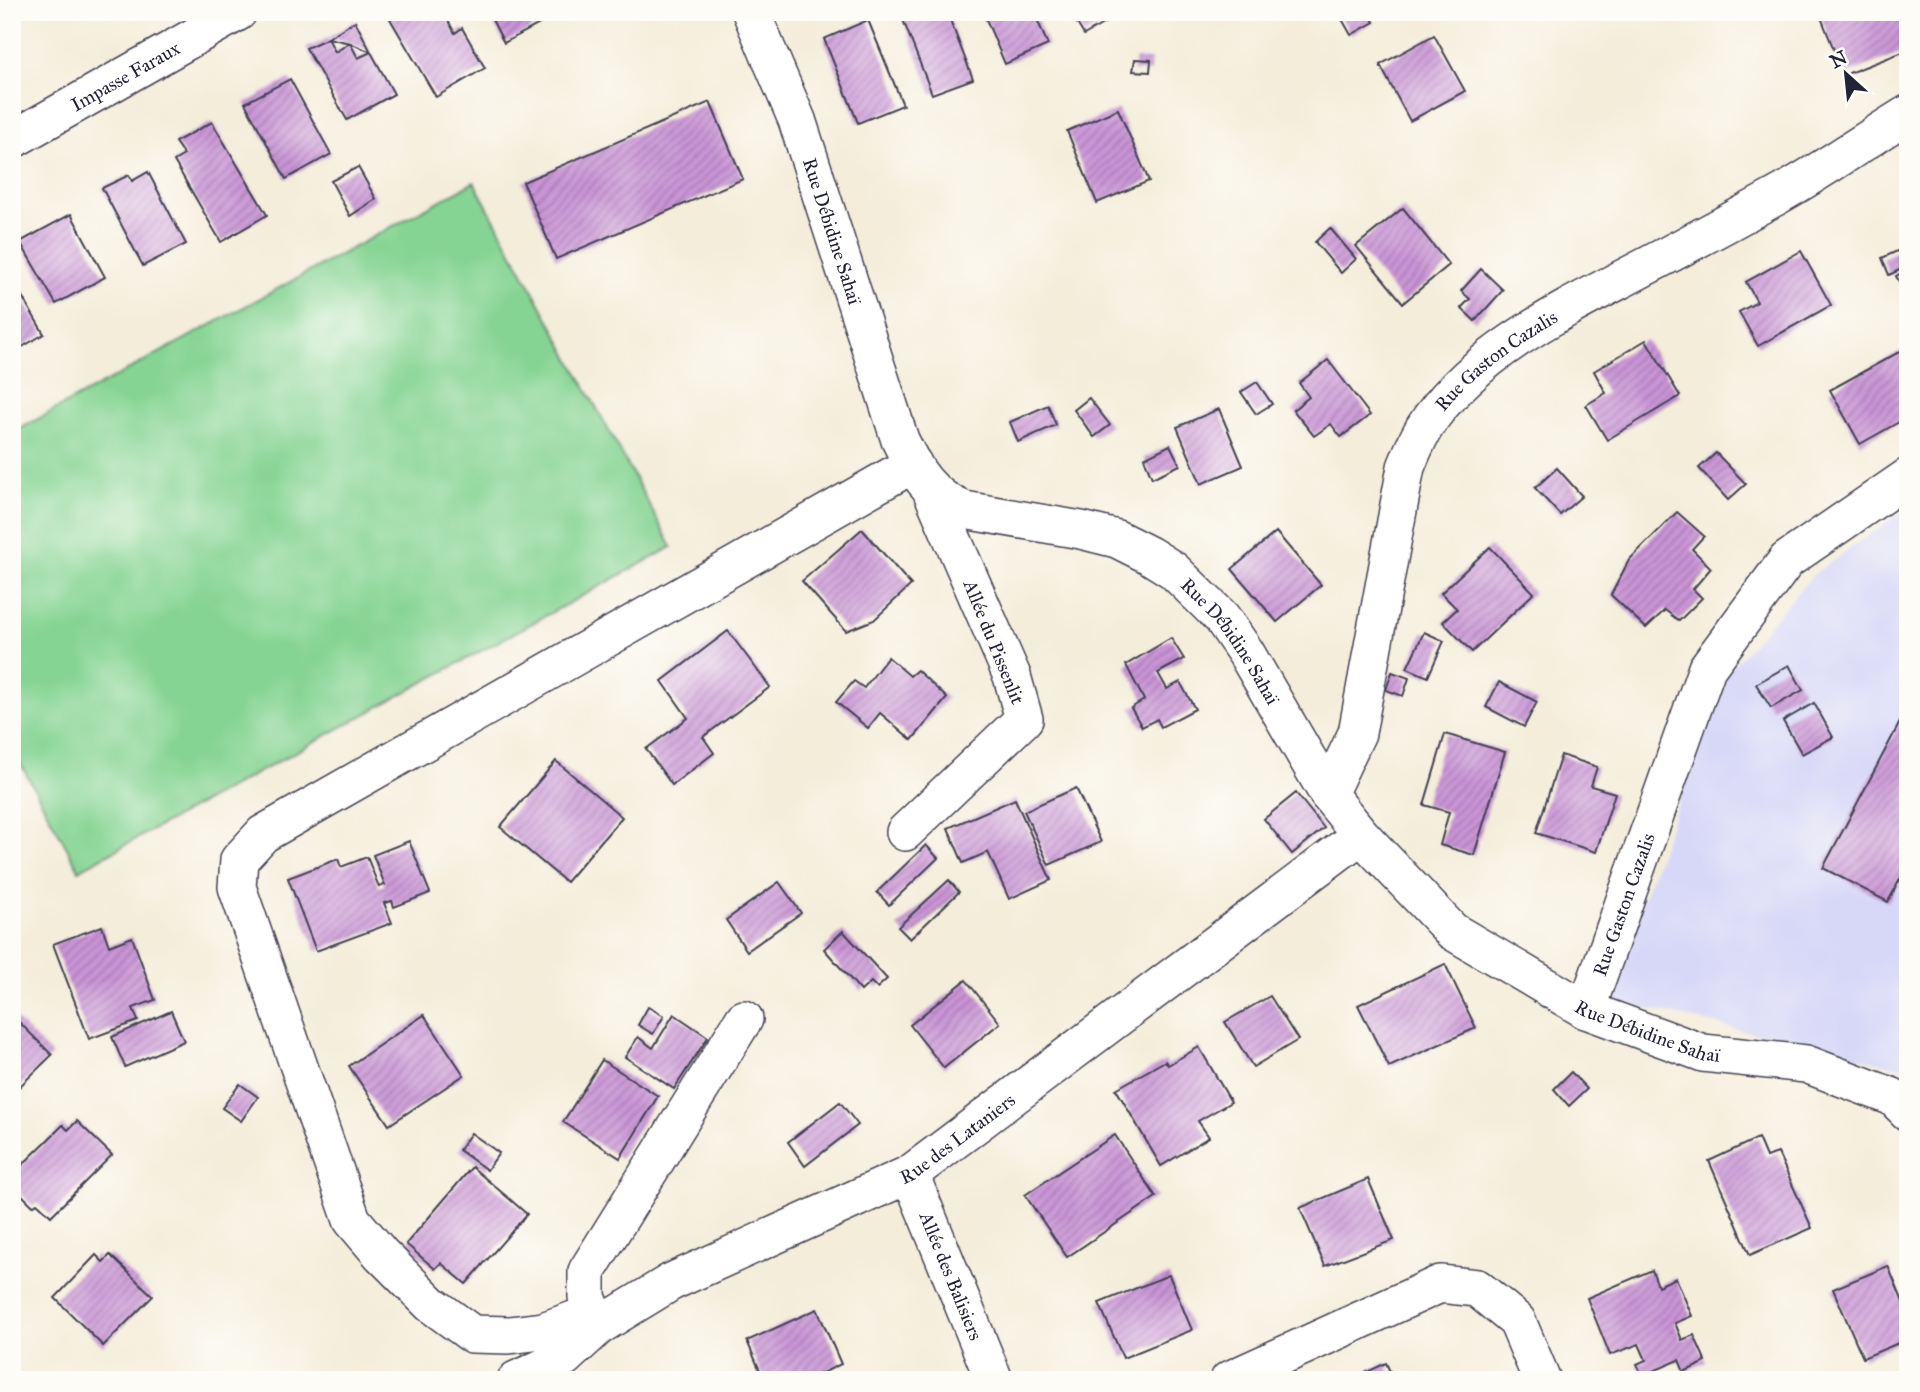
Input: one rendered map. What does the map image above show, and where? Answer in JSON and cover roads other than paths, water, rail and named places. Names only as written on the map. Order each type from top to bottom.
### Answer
[{"type":"street","name":"Impasse Faraux","points":[[12,140],[238,12]]},
{"type":"street","name":"Rue Débidine Sahaï","points":[[751,12],[797,120],[900,440],[922,478],[946,503],[964,510],[1081,530],[1117,539],[1173,570],[1228,626],[1328,794],[1361,835],[1452,930],[1587,1010],[1703,1053],[1806,1064],[1893,1097],[1908,1112]]},
{"type":"street","name":"Rue Gaston Cazalis","points":[[1328,794],[1357,733],[1406,467],[1418,438],[1448,397],[1503,349],[1539,325],[1577,302],[1779,195],[1908,114]]},
{"type":"street","name":"Rue Gaston Cazalis","points":[[1587,1010],[1707,668],[1787,560],[1908,477]]},
{"type":"street","name":"Allée du Pissenlit","points":[[905,832],[1024,719],[1012,676],[922,478]]},
{"type":"street","points":[[744,1019],[587,1272],[587,1297],[596,1320],[509,1335],[472,1334],[431,1304],[381,1254],[352,1220],[237,887],[239,860],[264,834],[922,478]]},
{"type":"street","name":"Rue des Lataniers","points":[[516,1380],[554,1369],[596,1320],[671,1282],[910,1174],[1361,835]]},
{"type":"street","name":"Allée des Balisiers","points":[[910,1174],[994,1380]]},
{"type":"street","points":[[1229,1380],[1440,1284],[1477,1288],[1517,1321],[1542,1380]]}]
